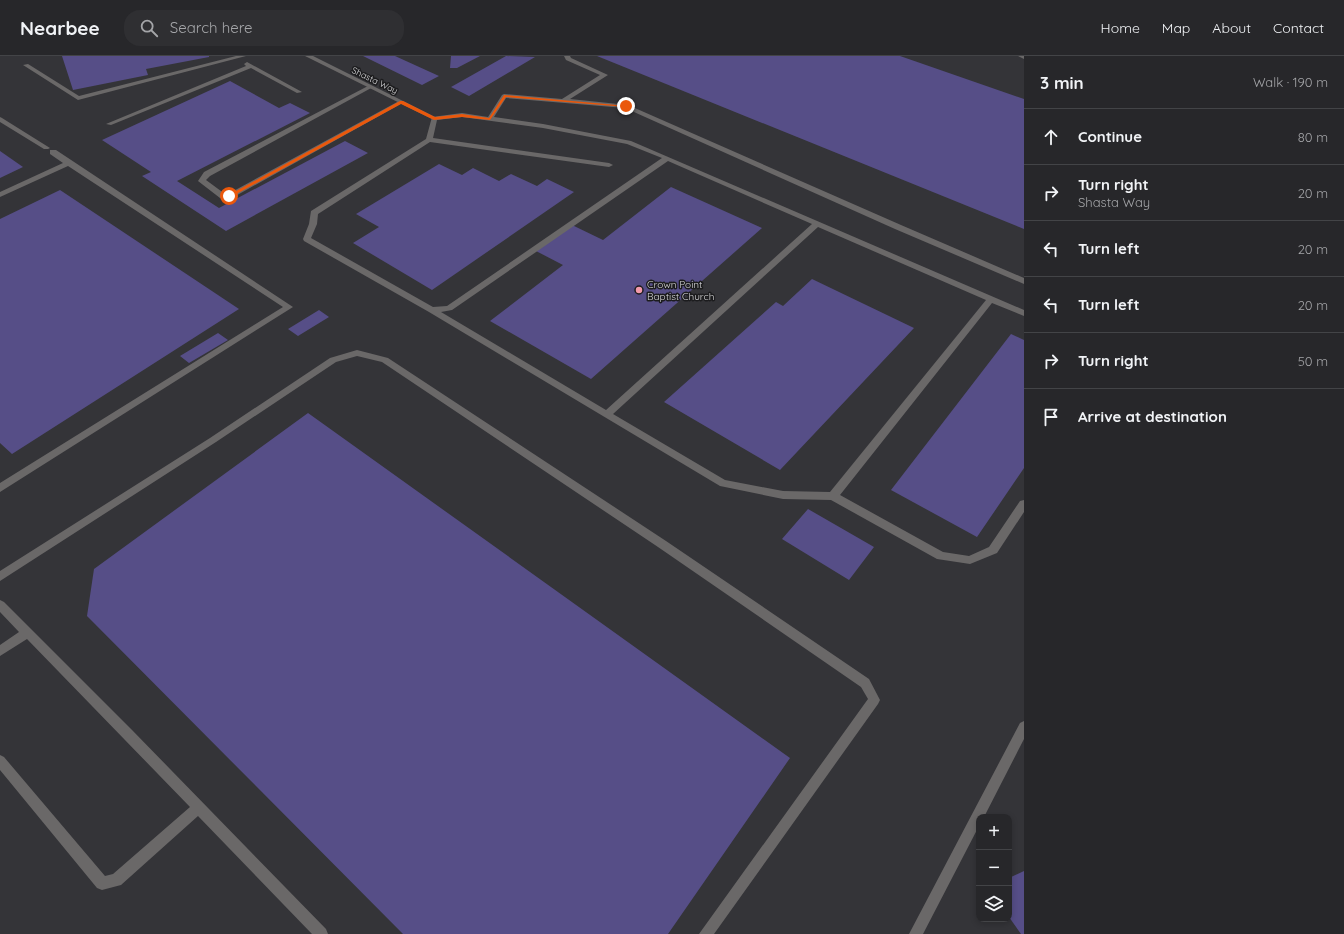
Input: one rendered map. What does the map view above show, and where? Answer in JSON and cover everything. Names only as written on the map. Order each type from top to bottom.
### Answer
[{"type":"street","points":[[26,65],[78,98],[244,56]]},
{"type":"street","name":"Shasta Way","points":[[308,56],[370,88],[434,118]]},
{"type":"street","points":[[563,101],[605,76],[568,59],[567,56]]},
{"type":"street","points":[[236,57],[300,92]]},
{"type":"street","points":[[109,124],[251,66]]},
{"type":"street","points":[[370,88],[207,174],[202,181],[223,196],[229,196],[401,102]]},
{"type":"street","points":[[490,119],[504,96],[626,106],[898,227],[1024,281]]},
{"type":"street","points":[[429,140],[434,118],[462,115],[543,126],[629,142],[1024,313]]},
{"type":"street","points":[[0,119],[46,148]]},
{"type":"street","points":[[609,165],[429,140],[314,213],[313,224],[307,239],[432,310],[723,483],[783,495],[833,496],[941,556],[970,560],[993,550],[1024,504]]},
{"type":"street","points":[[0,488],[290,307],[53,152]]},
{"type":"street","points":[[432,310],[449,308],[667,158]]},
{"type":"street","points":[[0,196],[68,163]]},
{"type":"street","points":[[607,415],[817,224]]},
{"type":"street","points":[[833,496],[991,299]]},
{"type":"street","points":[[0,576],[213,440],[333,360],[357,353],[385,360],[662,544],[865,683],[874,700],[706,934]]},
{"type":"street","points":[[0,605],[199,807],[321,934]]},
{"type":"street","points":[[0,651],[27,632]]},
{"type":"street","points":[[916,934],[1024,727]]},
{"type":"street","points":[[0,761],[102,883],[116,880],[199,807]]},
{"type":"building","points":[[62,56],[209,57],[146,69],[148,75],[73,90]]},
{"type":"building","points":[[363,56],[395,56],[439,76],[422,85]]},
{"type":"building","points":[[451,56],[480,56],[457,68],[450,68]]},
{"type":"building","points":[[506,56],[535,57],[469,96],[451,87]]},
{"type":"building","points":[[597,56],[900,56],[1024,99],[1024,229]]},
{"type":"building","points":[[230,81],[279,108],[290,103],[310,113],[177,181],[219,208],[345,141],[368,153],[226,231],[142,176],[151,172],[102,140]]},
{"type":"building","points":[[0,151],[23,167],[0,178]]},
{"type":"building","points":[[439,164],[462,175],[473,168],[499,181],[511,174],[537,186],[547,179],[574,192],[432,290],[353,243],[379,227],[356,214]]},
{"type":"building","points":[[671,187],[762,228],[591,379],[490,321],[563,265],[536,251],[572,225],[603,240]]},
{"type":"building","points":[[60,190],[239,309],[12,454],[0,443],[0,219]]},
{"type":"building","points":[[812,279],[914,328],[780,470],[664,402],[776,302],[783,306]]},
{"type":"building","points":[[319,310],[329,317],[298,336],[288,329]]},
{"type":"building","points":[[218,333],[228,340],[189,363],[180,356]]},
{"type":"building","points":[[1011,334],[1024,340],[1024,468],[977,537],[891,490]]},
{"type":"building","points":[[308,413],[790,758],[668,934],[403,934],[87,616],[94,569]]},
{"type":"building","points":[[808,509],[874,547],[849,580],[782,539]]},
{"type":"building","points":[[1024,871],[1024,934],[1021,934],[1012,921],[1012,877]]},
{"type":"place","name":"Crown Point Baptist Church","points":[[639,290]]},
{"type":"route","points":[[229,196],[401,102],[434,118],[462,115],[490,119],[504,96],[626,106]]}]
